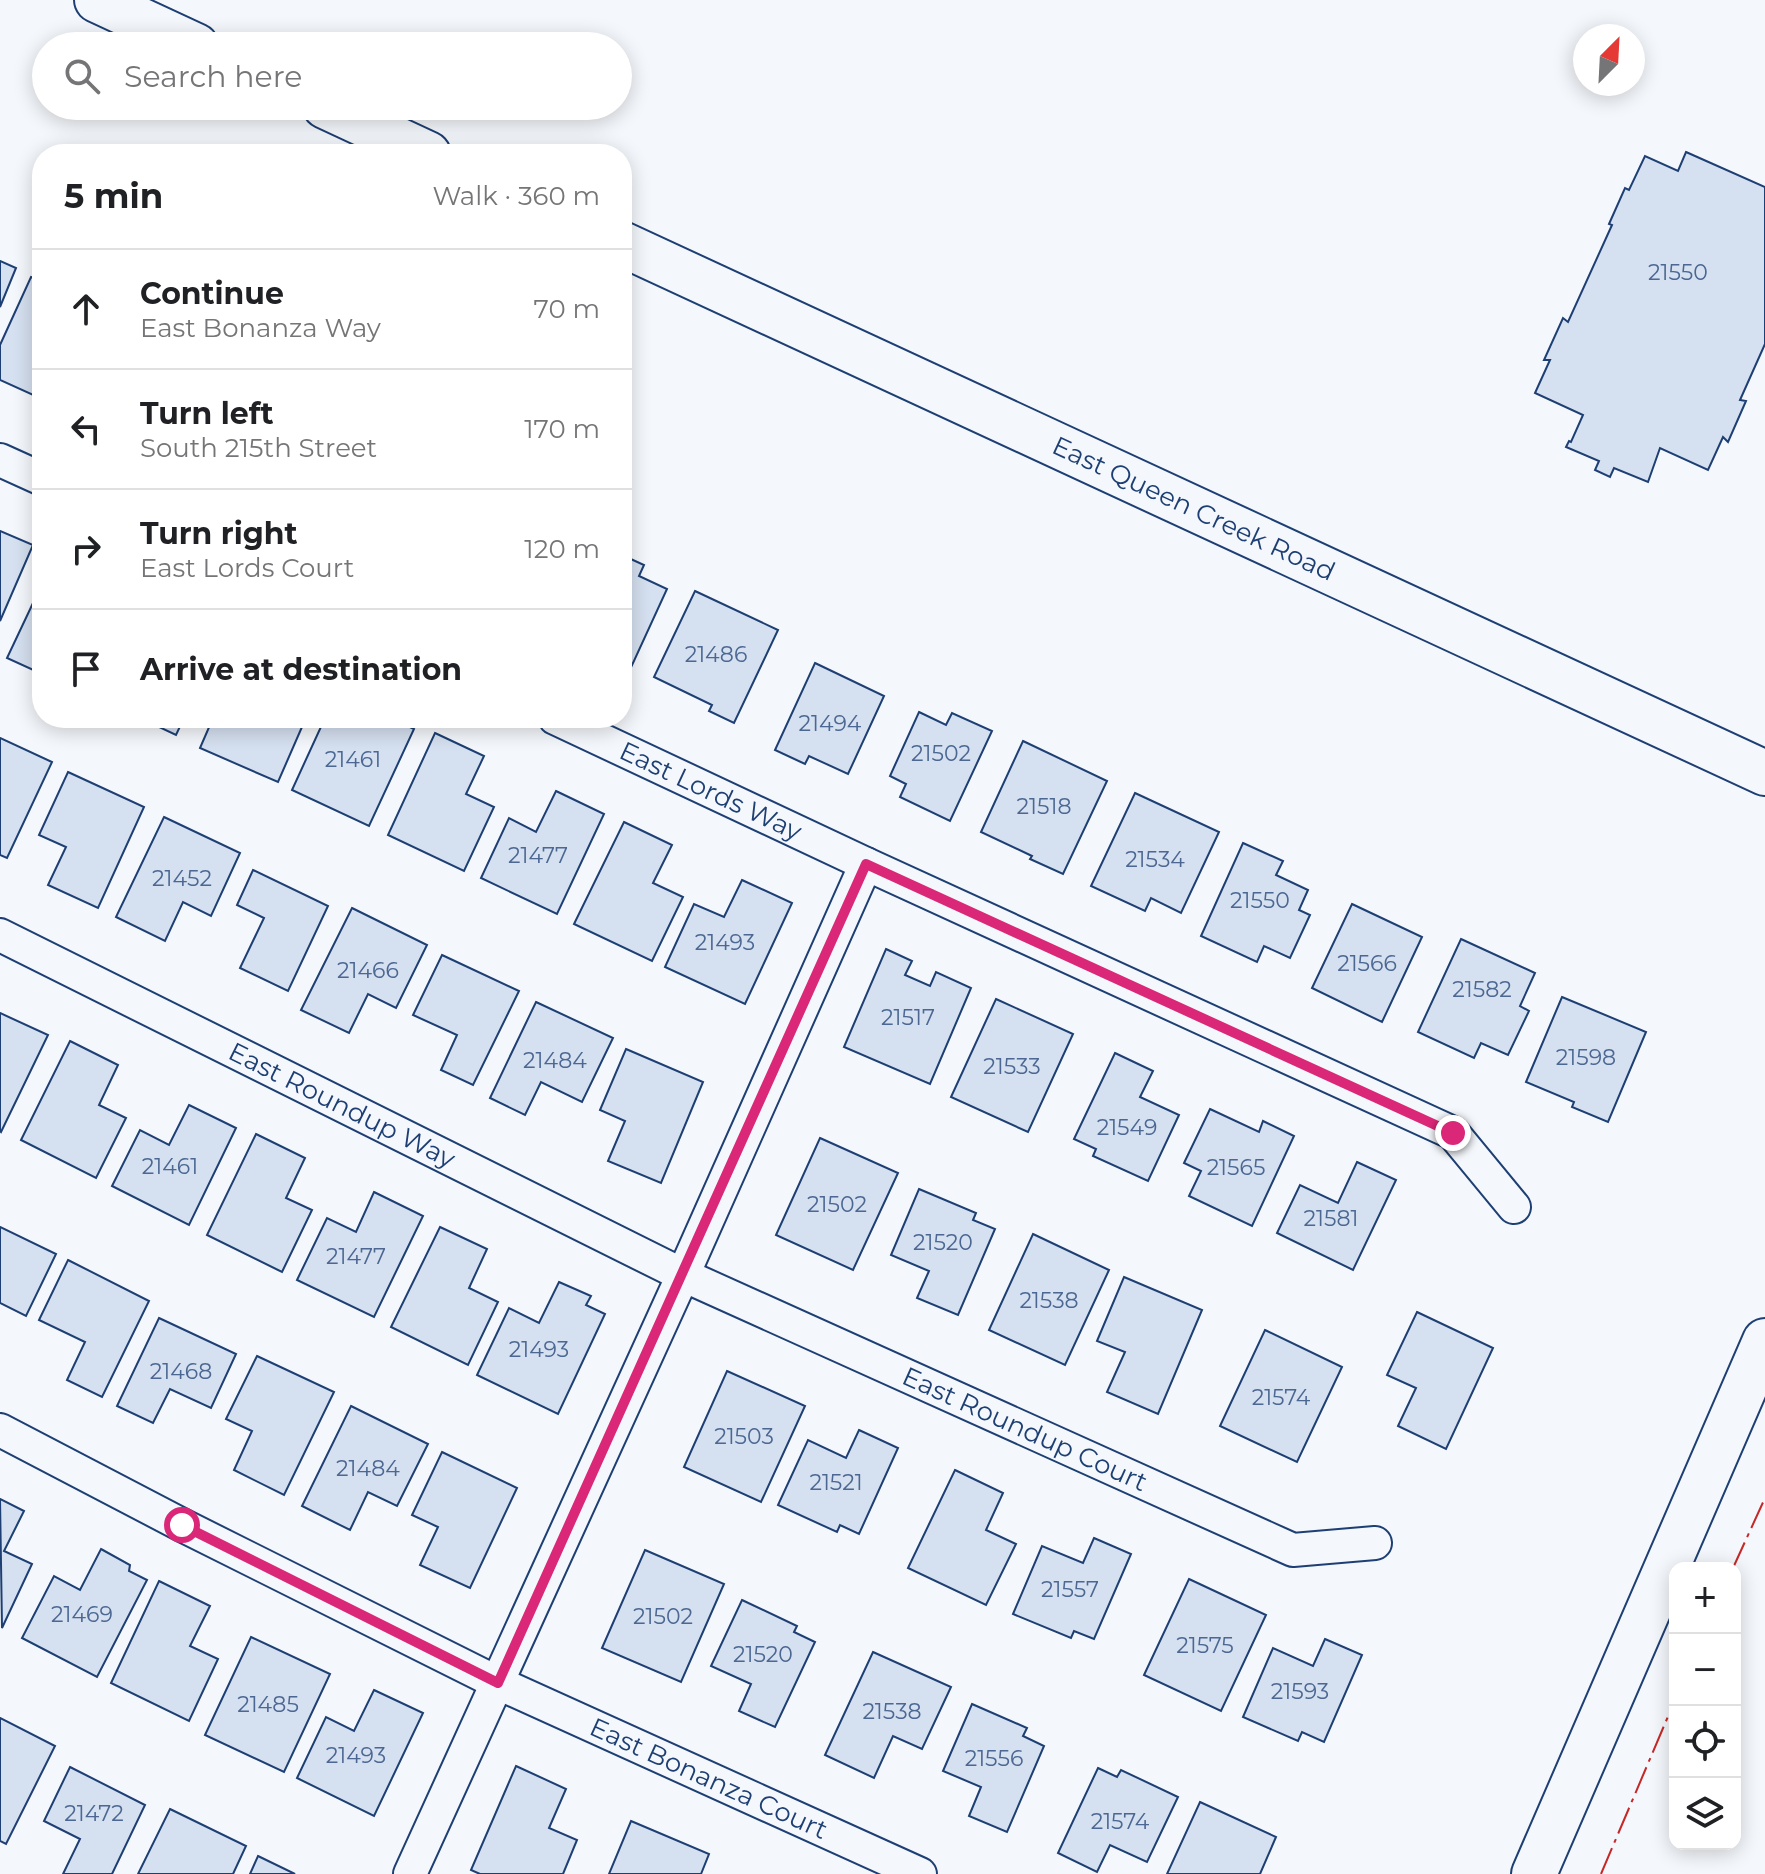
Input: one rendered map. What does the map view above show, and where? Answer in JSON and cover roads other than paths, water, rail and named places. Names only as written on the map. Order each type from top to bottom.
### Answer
[{"type":"main road","points":[[97,0],[166,32]]},
{"type":"main road","points":[[355,120],[407,144]]},
{"type":"main road","name":"East Queen Creek Road","points":[[632,249],[1765,773]]},
{"type":"main road","points":[[1534,1874],[1765,1341]]},
{"type":"street","points":[[0,460],[32,474]]},
{"type":"street","name":"East Lords Way","points":[[576,728],[1453,1133],[1514,1207]]},
{"type":"street","points":[[410,1874],[866,864]]},
{"type":"street","name":"East Roundup Way","points":[[0,935],[683,1275]]},
{"type":"street","name":"East Roundup Court","points":[[683,1275],[1293,1550],[1375,1543]]},
{"type":"street","name":"East Bonanza Court","points":[[0,1430],[498,1683],[920,1874]]}]
